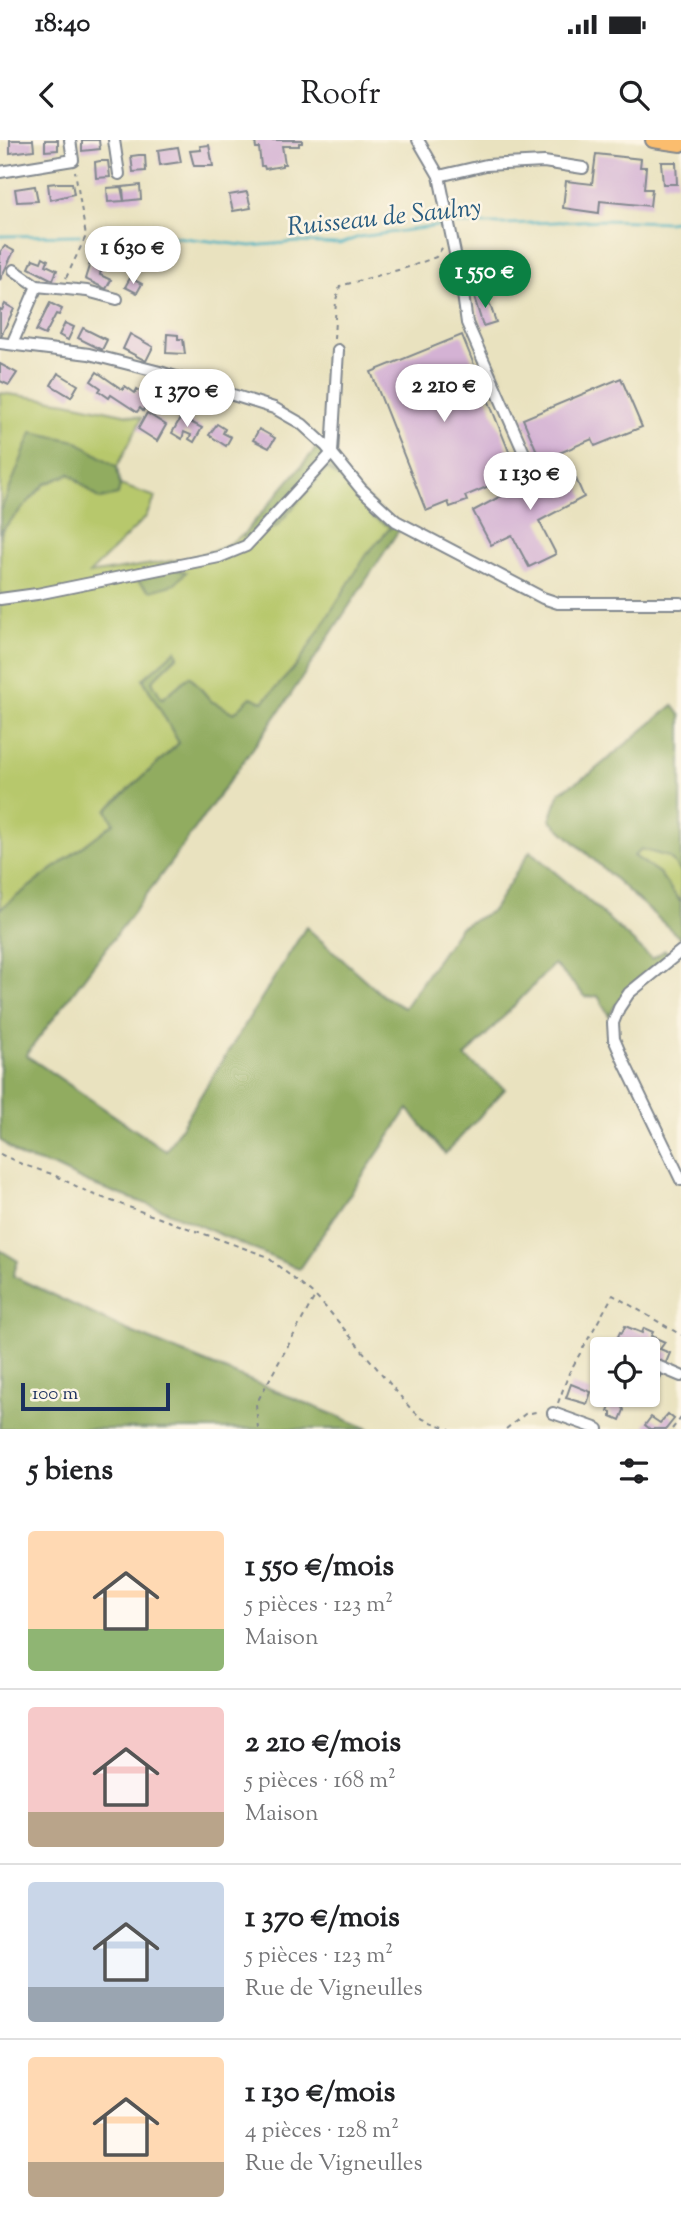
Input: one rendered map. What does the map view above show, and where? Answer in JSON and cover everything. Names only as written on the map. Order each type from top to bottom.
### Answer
[{"type":"main road","points":[[653,140],[681,144]]},
{"type":"street","points":[[0,172],[73,160],[70,140]]},
{"type":"street","points":[[114,140],[119,174]]},
{"type":"street","points":[[418,140],[439,176],[467,323],[532,471]]},
{"type":"street","points":[[439,176],[486,165],[532,162],[583,168]]},
{"type":"street","points":[[14,270],[37,286],[87,291],[117,299]]},
{"type":"street","points":[[37,286],[6,344],[89,354],[160,372],[262,404],[302,424],[332,453],[361,489],[396,521],[543,598],[558,603],[681,603]]},
{"type":"street","points":[[0,599],[219,557],[246,546],[332,453],[338,350]]},
{"type":"street","points":[[681,951],[629,993],[613,1023],[614,1039],[681,1180]]},
{"type":"street","points":[[660,1367],[681,1376]]},
{"type":"street","points":[[553,1413],[598,1429]]},
{"type":"path","points":[[61,289],[86,236],[73,160]]},
{"type":"path","points":[[338,350],[334,340],[336,300],[340,286],[436,257],[441,248],[453,239]]},
{"type":"path","points":[[0,1154],[52,1174],[92,1194],[266,1256],[315,1296],[411,1409],[423,1419],[450,1429]]},
{"type":"path","points":[[506,1429],[525,1414],[538,1411],[553,1413],[569,1373],[613,1295],[681,1335]]},
{"type":"path","points":[[258,1429],[256,1404],[315,1296]]},
{"type":"path","points":[[672,1429],[681,1418]]},
{"type":"green space","points":[[0,393],[67,402],[142,418],[117,467],[76,441],[0,513]]},
{"type":"green space","points":[[32,432],[76,441],[117,467],[120,485],[118,495],[100,499],[70,474],[45,484],[2,530],[0,539],[0,513]]},
{"type":"green space","points":[[319,445],[354,484],[347,484],[327,468],[277,526],[245,540],[243,535]]},
{"type":"green space","points":[[327,468],[347,484],[354,484],[391,527],[367,555],[298,664],[263,702],[234,714],[211,701],[190,676],[162,699],[151,681],[178,656],[143,679],[179,743],[107,810],[114,823],[0,909],[2,530],[45,484],[70,474],[100,499],[117,495],[120,485],[156,497],[145,518],[89,574],[185,559],[220,549],[243,535],[245,540],[277,526]]},
{"type":"green space","points":[[362,493],[399,530],[284,705],[171,862],[26,1055],[166,1151],[306,927],[382,995],[404,1008],[460,927],[492,911],[530,851],[652,959],[665,950],[670,955],[629,990],[609,1016],[598,996],[586,997],[554,964],[465,1057],[505,1089],[445,1154],[408,1109],[299,1269],[166,1211],[88,1183],[55,1167],[21,1157],[0,1140],[0,909],[114,823],[107,810],[179,743],[143,679],[176,650],[178,655],[152,681],[162,699],[190,676],[211,701],[234,713],[251,697],[263,702],[298,664],[367,554],[391,527],[373,518],[358,498]]},
{"type":"green space","points":[[168,567],[186,572],[175,584],[151,591],[136,580],[138,573]]},
{"type":"green space","points":[[673,705],[681,716],[681,872],[669,857],[641,849],[634,856],[659,873],[681,903],[681,939],[550,820],[560,792],[591,773]]},
{"type":"green space","points":[[641,849],[669,857],[681,872],[681,903],[659,873],[634,856]]},
{"type":"green space","points":[[0,1250],[18,1261],[13,1276],[124,1329],[369,1429],[0,1429]]},
{"type":"building","points":[[10,140],[33,140],[34,150],[10,153]]},
{"type":"building","points":[[45,140],[58,140],[58,150],[45,151]]},
{"type":"building","points":[[82,140],[99,140],[100,149],[82,151]]},
{"type":"building","points":[[302,140],[302,143],[299,143],[299,146],[282,146],[285,164],[265,169],[261,166],[259,148],[256,148],[255,142]]},
{"type":"building","points":[[209,145],[213,166],[194,166],[190,151],[201,150],[200,146]]},
{"type":"building","points":[[178,147],[181,162],[160,165],[158,150]]},
{"type":"building","points":[[596,154],[641,159],[640,167],[646,167],[644,189],[652,189],[650,206],[600,201],[599,213],[563,208],[566,181],[592,184]]},
{"type":"building","points":[[145,155],[146,171],[133,172],[131,156]]},
{"type":"building","points":[[108,161],[110,177],[96,178],[95,162]]},
{"type":"building","points":[[661,162],[676,162],[677,184],[663,184]]},
{"type":"building","points":[[72,183],[74,194],[50,200],[48,184]]},
{"type":"building","points":[[140,185],[141,199],[124,201],[123,187]]},
{"type":"building","points":[[35,186],[38,201],[17,202],[15,189]]},
{"type":"building","points":[[121,187],[124,201],[108,202],[107,188]]},
{"type":"building","points":[[247,192],[251,208],[233,211],[229,195]]},
{"type":"building","points":[[5,246],[14,251],[0,280],[0,252]]},
{"type":"building","points":[[43,257],[48,260],[46,265],[57,270],[53,280],[29,268],[33,259],[41,262]]},
{"type":"building","points":[[90,263],[101,268],[100,275],[111,280],[106,289],[85,279]]},
{"type":"building","points":[[130,278],[142,284],[137,293],[125,287]]},
{"type":"building","points":[[486,293],[496,322],[483,326],[474,297]]},
{"type":"building","points":[[50,303],[62,309],[59,315],[56,314],[45,335],[36,331]]},
{"type":"building","points":[[5,304],[14,309],[0,338],[0,309],[2,310]]},
{"type":"building","points":[[65,323],[74,327],[68,340],[59,335]]},
{"type":"building","points":[[83,328],[107,340],[102,350],[78,338]]},
{"type":"building","points":[[130,334],[153,347],[146,361],[123,349]]},
{"type":"building","points":[[167,334],[178,335],[178,339],[183,339],[185,354],[166,353]]},
{"type":"building","points":[[462,335],[518,474],[465,496],[467,501],[450,507],[448,502],[426,511],[371,372]]},
{"type":"building","points":[[0,364],[17,373],[9,385],[0,381]]},
{"type":"building","points":[[97,372],[123,390],[125,386],[135,393],[137,389],[151,398],[154,393],[162,398],[156,409],[147,404],[143,411],[140,408],[137,412],[111,395],[109,398],[99,391],[101,388],[91,381]]},
{"type":"building","points":[[58,373],[78,385],[71,397],[51,385]]},
{"type":"building","points":[[621,378],[642,427],[595,446],[592,439],[541,461],[523,419]]},
{"type":"building","points":[[147,413],[166,425],[157,441],[138,429]]},
{"type":"building","points":[[181,417],[202,428],[194,442],[189,439],[191,435],[184,432],[182,439],[172,433]]},
{"type":"building","points":[[217,424],[225,429],[223,433],[231,437],[226,446],[209,435]]},
{"type":"building","points":[[259,429],[275,438],[269,448],[253,440]]},
{"type":"building","points":[[569,463],[584,497],[539,521],[556,554],[529,567],[512,535],[491,545],[473,511]]},
{"type":"building","points":[[625,1326],[642,1333],[644,1328],[653,1332],[651,1336],[653,1337],[618,1337]]},
{"type":"building","points":[[660,1349],[670,1353],[665,1365],[660,1363]]},
{"type":"building","points":[[571,1384],[590,1392],[587,1404],[566,1398]]},
{"type":"building","points":[[610,1407],[623,1407],[624,1410],[620,1420],[611,1416],[608,1411]]},
{"type":"building","points":[[668,1414],[674,1419],[666,1429],[650,1429],[645,1425],[651,1417],[660,1423]]},
{"type":"waterway","name":"Ruisseau de Saulny","points":[[452,224],[681,220]]},
{"type":"waterway","name":"Ruisseau de Saulny","points":[[92,235],[151,234],[251,246],[297,242],[340,244],[359,237],[446,225]]},
{"type":"waterway","name":"Ruisseau de Saulny","points":[[0,236],[80,235]]}]
